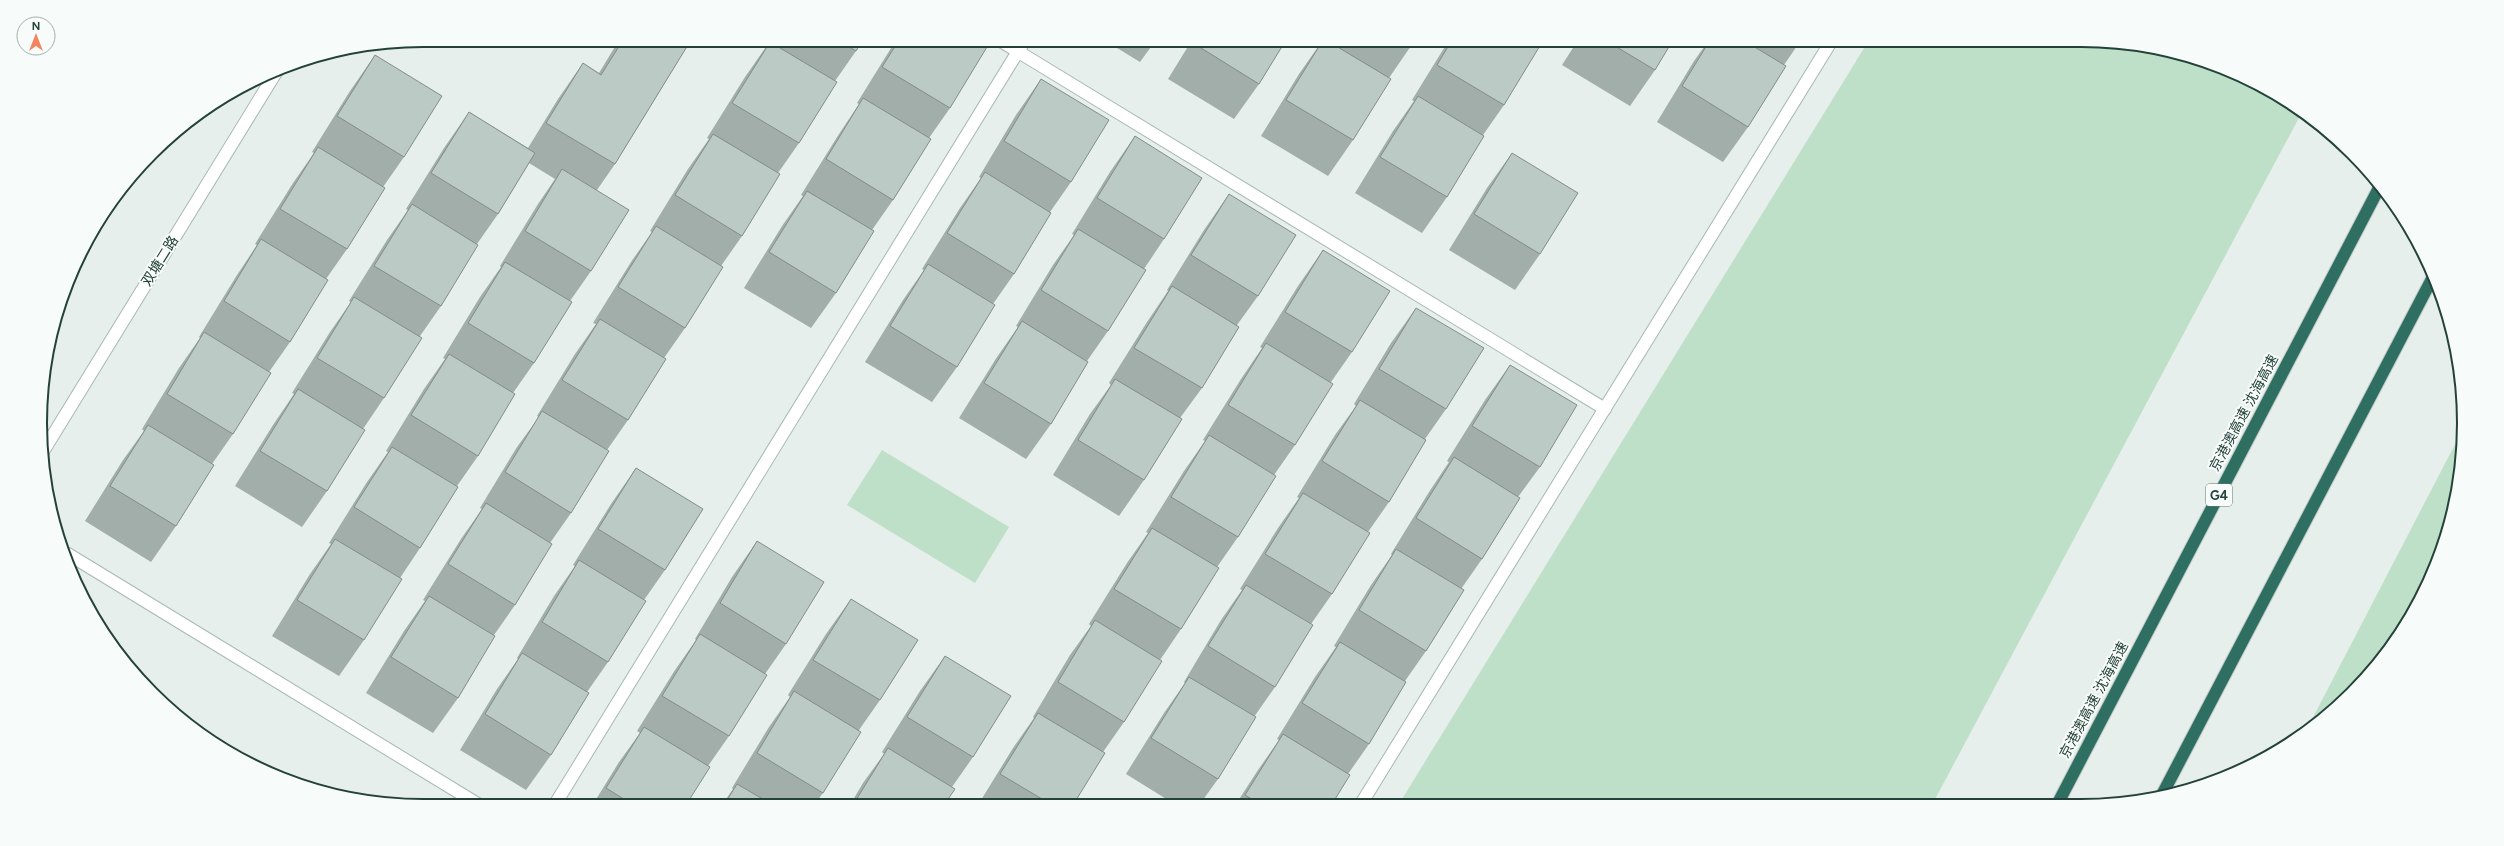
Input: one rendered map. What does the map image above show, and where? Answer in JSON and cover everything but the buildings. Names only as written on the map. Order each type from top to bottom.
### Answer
[{"type":"highway","name":"京港澳高速 沈海高速","points":[[2060,799],[2377,192]]},
{"type":"highway","points":[[2165,789],[2430,283]]},
{"type":"street","points":[[1011,47],[1604,409]]},
{"type":"street","points":[[558,799],[1021,47]]},
{"type":"street","points":[[1364,799],[1828,47]]},
{"type":"street","name":"双塘二路","points":[[48,444],[272,79]]},
{"type":"street","points":[[72,556],[470,799]]},
{"type":"green space","points":[[1865,47],[2081,47],[2130,50],[2178,60],[2225,76],[2269,97],[2299,117],[1935,799],[1402,799]]},
{"type":"green space","points":[[2456,442],[2454,472],[2444,520],[2428,567],[2407,611],[2394,632],[2364,671],[2329,706],[2312,719]]},
{"type":"green space","points":[[882,450],[1009,527],[975,583],[847,505]]}]
